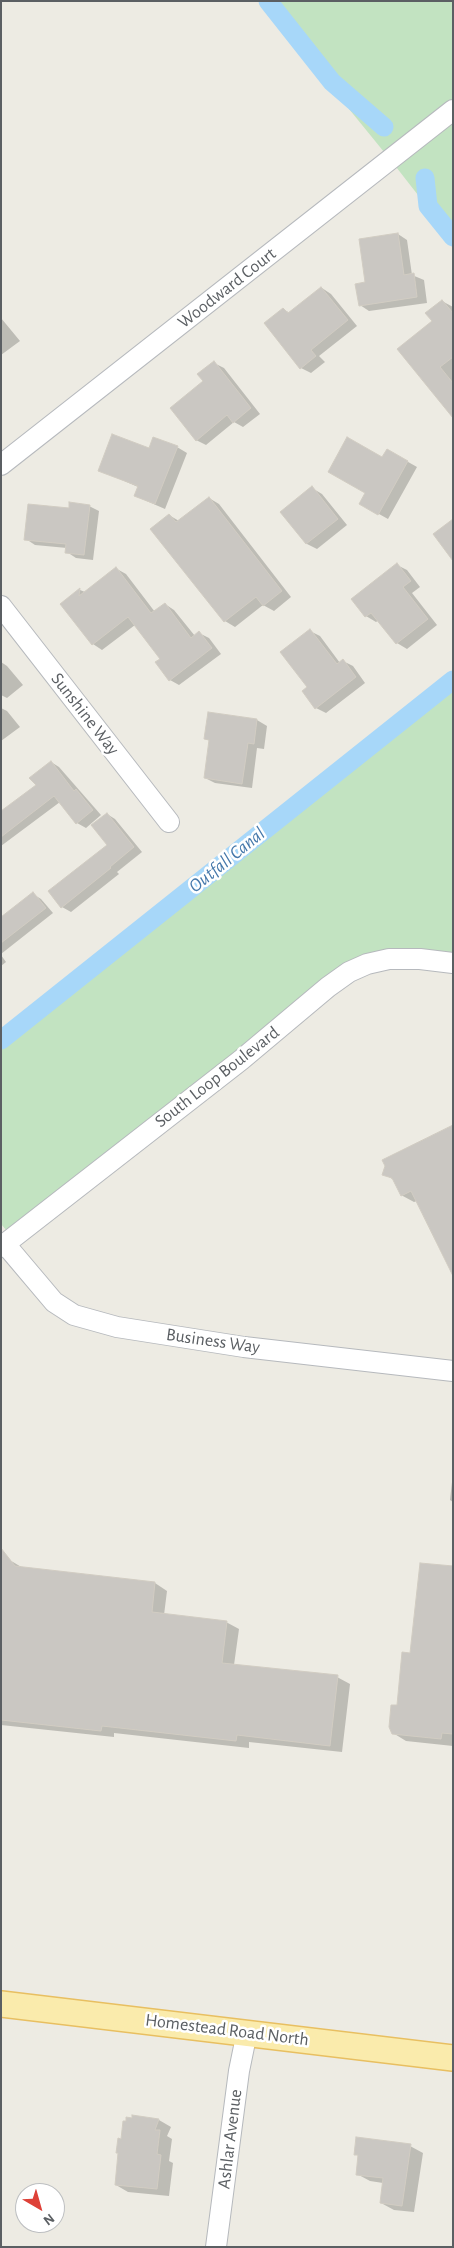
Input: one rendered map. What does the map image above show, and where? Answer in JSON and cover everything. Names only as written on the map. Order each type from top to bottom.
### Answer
[{"type":"main road","name":"Homestead Road North","points":[[1,2004],[453,2058]]},
{"type":"street","name":"Woodward Court","points":[[1,465],[453,110]]},
{"type":"street","name":"Sunshine Way","points":[[1,606],[169,822]]},
{"type":"street","name":"South Loop Boulevard","points":[[3,1245],[241,1060],[328,987],[349,972],[367,964],[390,959],[420,959],[453,963]]},
{"type":"street","name":"Business Way","points":[[3,1245],[54,1302],[74,1315],[117,1327],[244,1347],[453,1371]]},
{"type":"street","name":"Ashlar Avenue","points":[[216,2247],[239,2071],[247,2032]]},
{"type":"green space","points":[[261,1],[453,1],[453,240],[393,163]]},
{"type":"green space","points":[[453,689],[453,954],[388,951],[235,1053],[7,1231],[1,1224],[1,1046]]},
{"type":"building","points":[[398,233],[404,275],[414,273],[417,297],[359,306],[355,284],[365,282],[359,239]]},
{"type":"building","points":[[321,287],[348,320],[311,350],[316,356],[300,369],[264,323],[283,308],[288,313]]},
{"type":"building","points":[[442,300],[453,313],[453,357],[440,367],[453,383],[453,418],[397,349],[432,321],[425,313]]},
{"type":"building","points":[[214,361],[251,408],[233,423],[227,415],[196,441],[170,408],[203,381],[197,374]]},
{"type":"building","points":[[112,434],[149,448],[153,437],[178,446],[155,504],[134,496],[138,486],[98,471]]},
{"type":"building","points":[[347,437],[382,457],[387,449],[408,461],[378,515],[359,504],[365,493],[328,472]]},
{"type":"building","points":[[312,486],[338,519],[306,544],[280,512]]},
{"type":"building","points":[[209,497],[282,591],[263,606],[256,597],[224,622],[150,529],[169,514],[176,522]]},
{"type":"building","points":[[69,502],[90,505],[84,555],[65,553],[66,544],[24,540],[28,504],[69,508]]},
{"type":"building","points":[[453,519],[453,561],[433,534]]},
{"type":"building","points":[[397,563],[411,581],[403,587],[428,619],[396,644],[371,613],[365,617],[351,599]]},
{"type":"building","points":[[116,567],[151,613],[165,603],[191,638],[199,631],[212,648],[169,681],[155,662],[160,659],[128,617],[92,645],[60,604],[80,588],[79,596]]},
{"type":"building","points":[[310,629],[337,664],[343,659],[356,677],[315,709],[302,691],[307,687],[280,652]]},
{"type":"building","points":[[208,712],[257,719],[254,744],[248,743],[242,784],[204,778],[209,740],[204,739]]},
{"type":"building","points":[[51,761],[74,791],[76,789],[93,810],[76,824],[54,796],[1,837],[1,811],[36,785],[29,778]]},
{"type":"building","points":[[107,813],[134,847],[61,908],[48,891],[107,845],[91,825]]},
{"type":"building","points":[[33,892],[46,908],[1,943],[1,917]]},
{"type":"building","points":[[453,1125],[453,1276],[411,1191],[401,1196],[392,1178],[382,1175],[385,1166],[382,1160]]},
{"type":"building","points":[[1,1548],[15,1566],[155,1582],[152,1612],[227,1621],[222,1663],[338,1675],[330,1746],[237,1735],[236,1741],[102,1726],[101,1731],[1,1720]]},
{"type":"building","points":[[420,1563],[453,1566],[453,1734],[442,1733],[441,1739],[392,1734],[389,1727],[391,1705],[397,1705],[402,1652],[410,1653]]},
{"type":"building","points":[[132,2115],[159,2119],[155,2130],[160,2130],[157,2154],[161,2155],[157,2189],[115,2185],[118,2138],[121,2139],[123,2121],[126,2121],[126,2117],[132,2118]]},
{"type":"building","points":[[356,2137],[411,2144],[402,2206],[380,2203],[383,2178],[356,2175],[358,2155],[354,2155]]},
{"type":"waterway","points":[[268,1],[332,82],[384,127]]},
{"type":"waterway","points":[[425,178],[428,206],[453,237]]},
{"type":"waterway","name":"Outfall Canal","points":[[1,1040],[453,680]]}]
